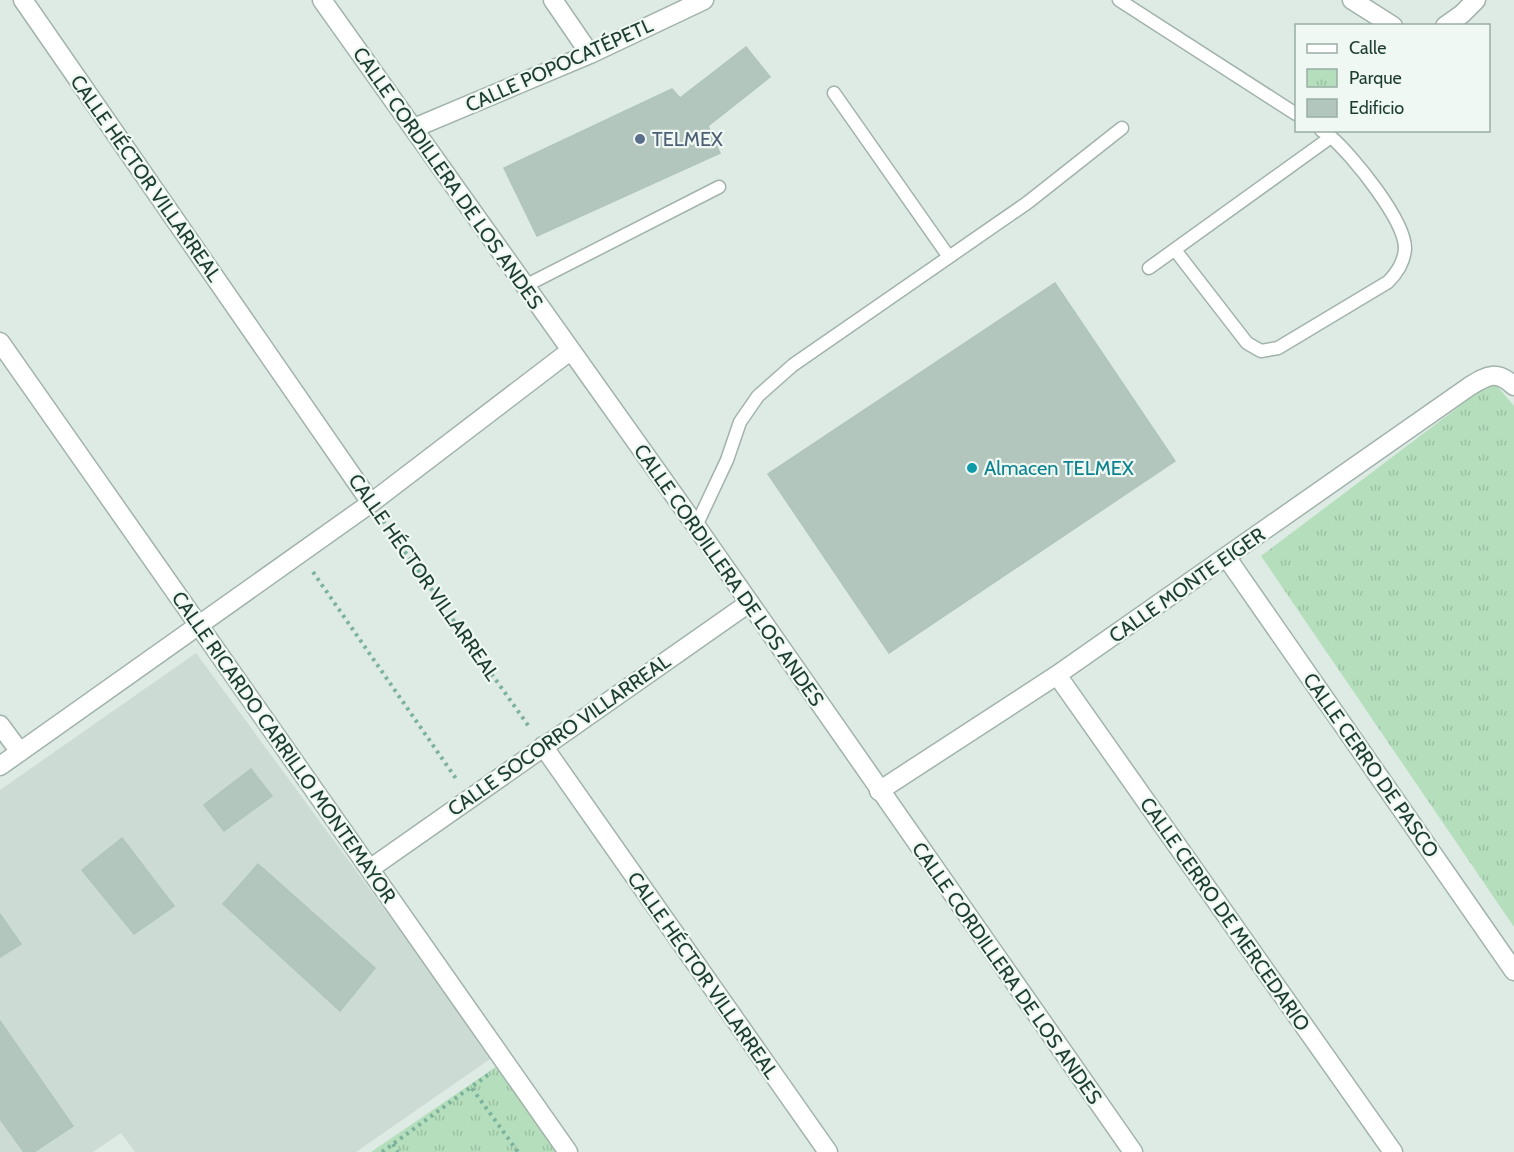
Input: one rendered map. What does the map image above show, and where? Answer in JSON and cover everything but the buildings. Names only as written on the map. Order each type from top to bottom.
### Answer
[{"type":"street","name":"CALLE HÉCTOR VILLARREAL","points":[[23,0],[371,503]]},
{"type":"street","name":"CALLE CORDILLERA DE LOS ANDES","points":[[322,0],[696,526],[1133,1152]]},
{"type":"street","points":[[553,0],[591,54]]},
{"type":"street","name":"CALLE POPOCATÉPETL","points":[[414,128],[591,54],[704,0]]},
{"type":"street","points":[[1352,0],[1390,24]]},
{"type":"street","points":[[1448,24],[1476,0]]},
{"type":"street","name":"CALLE RICARDO CARRILLO MONTEMAYOR","points":[[0,342],[568,1152]]},
{"type":"street","points":[[0,766],[301,554],[570,351]]},
{"type":"street","name":"CALLE MONTE EIGER","points":[[879,791],[1057,675],[1470,386],[1492,375],[1502,376],[1514,386]]},
{"type":"street","name":"CALLE CERRO DE PASCO","points":[[1227,558],[1514,971]]},
{"type":"street","name":"CALLE SOCORRO VILLARREAL","points":[[371,868],[749,603]]},
{"type":"street","name":"CALLE CERRO DE MERCEDARIO","points":[[1057,675],[1394,1152]]},
{"type":"street","points":[[0,724],[20,752]]},
{"type":"street","name":"CALLE HÉCTOR VILLARREAL","points":[[543,746],[828,1152]]},
{"type":"lane","points":[[1119,0],[1295,113]]},
{"type":"lane","points":[[834,93],[949,257]]},
{"type":"lane","points":[[696,526],[727,460],[740,422],[758,396],[793,364],[1027,202],[1122,129]]},
{"type":"lane","points":[[1149,268],[1326,134],[1351,157],[1380,194],[1401,233],[1405,247],[1404,257],[1398,271],[1388,282],[1289,342],[1269,351],[1261,351],[1247,343],[1175,250]]},
{"type":"lane","points":[[525,286],[719,187]]},
{"type":"path","name":"CALLE HÉCTOR VILLARREAL","points":[[371,503],[543,746]]},
{"type":"path","points":[[301,554],[469,798]]},
{"type":"path","points":[[381,1152],[506,1062]]},
{"type":"path","points":[[471,1087],[518,1152]]},
{"type":"path","points":[[393,1144],[398,1152]]},
{"type":"shaded area","points":[[196,653],[493,1057],[356,1152],[135,1152],[121,1133],[93,1152],[0,1152],[0,790]]},
{"type":"green space","points":[[1493,381],[1514,406],[1514,927],[1261,556]]},
{"type":"green space","points":[[497,1066],[556,1152],[371,1152]]},
{"type":"place","name":"TELMEX","points":[[640,139]]},
{"type":"place","name":"Almacen TELMEX","points":[[972,468]]}]
